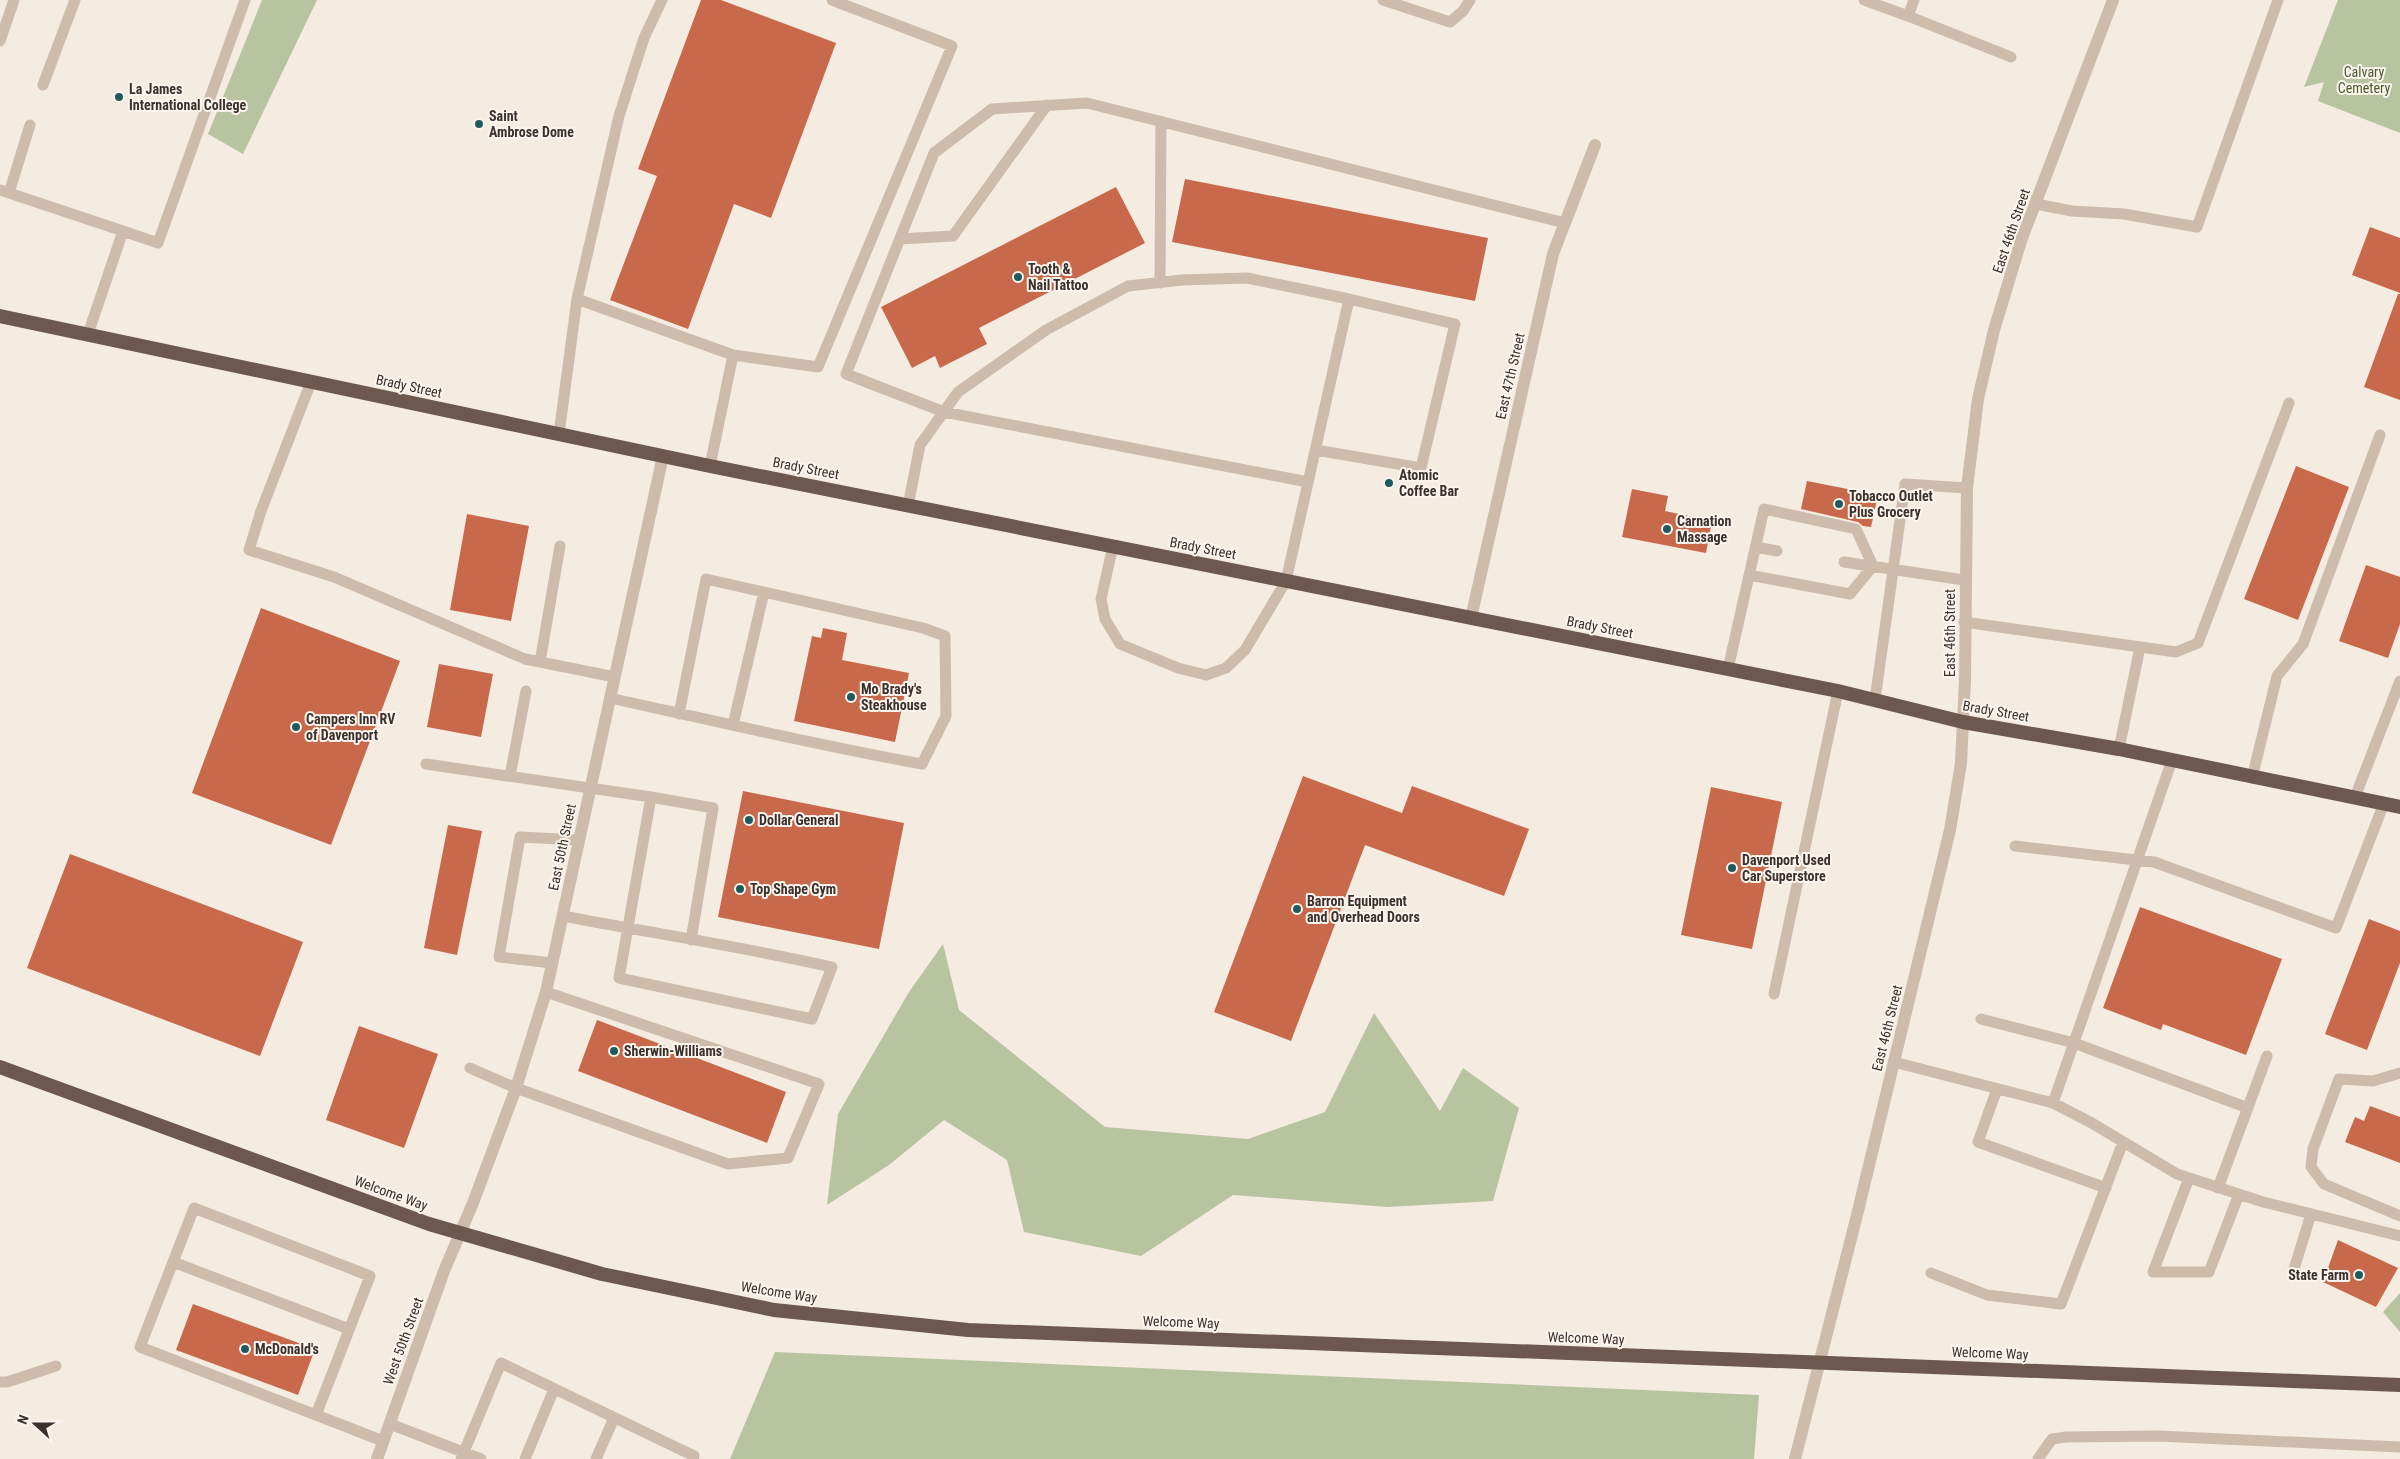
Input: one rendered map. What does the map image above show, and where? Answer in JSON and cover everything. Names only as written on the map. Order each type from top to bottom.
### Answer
[{"type":"highway","name":"Brady Street","points":[[0,316],[710,466],[1838,691],[1963,722],[2119,749],[2252,778],[2400,807]]},
{"type":"highway","name":"Welcome Way","points":[[0,1067],[460,1234],[602,1274],[774,1310],[968,1330],[2400,1385]]},
{"type":"street","name":"East 46th Street","points":[[1795,1459],[1950,830],[1961,763],[1967,488],[1978,399],[1994,330],[2021,241],[2113,0]]},
{"type":"street","name":"East 47th Street","points":[[1471,618],[1550,264],[1595,145]]},
{"type":"street","name":"East 50th Street","points":[[460,1234],[516,1088],[546,992],[663,456]]},
{"type":"street","name":"West 50th Street","points":[[377,1459],[460,1234]]},
{"type":"lane","points":[[0,41],[14,0]]},
{"type":"lane","points":[[43,86],[75,0]]},
{"type":"lane","points":[[30,125],[5,192],[158,243],[246,0]]},
{"type":"lane","points":[[558,434],[577,299],[619,116],[644,38],[662,0]]},
{"type":"lane","points":[[577,299],[732,355],[818,367],[952,46],[832,0]]},
{"type":"lane","points":[[1383,0],[1450,22],[1463,12],[1470,0]]},
{"type":"lane","points":[[1864,0],[2011,57]]},
{"type":"lane","points":[[1908,16],[1914,0]]},
{"type":"lane","points":[[2036,204],[2072,212],[2124,214],[2197,228],[2278,0]]},
{"type":"lane","points":[[1308,482],[944,412],[846,374],[934,153],[992,109],[1087,103],[1565,223]]},
{"type":"lane","points":[[900,239],[953,236],[1048,105]]},
{"type":"lane","points":[[1160,282],[1161,121]]},
{"type":"lane","points":[[88,334],[123,231]]},
{"type":"lane","points":[[908,506],[920,445],[958,392],[1046,330],[1128,286],[1160,282],[1247,278],[1349,299],[1455,324],[1421,468],[1316,450]]},
{"type":"lane","points":[[1113,546],[1101,599],[1105,619],[1120,644],[1178,668],[1206,675],[1226,668],[1245,650],[1286,581],[1349,299]]},
{"type":"lane","points":[[710,466],[732,355]]},
{"type":"lane","points":[[311,382],[261,511],[249,550],[334,577],[525,659],[615,677]]},
{"type":"lane","points":[[1964,622],[2176,652],[2198,643],[2289,403]]},
{"type":"lane","points":[[2252,778],[2277,676],[2303,644],[2380,435]]},
{"type":"lane","points":[[1875,700],[1905,484],[1967,488]]},
{"type":"lane","points":[[1728,670],[1764,509],[1856,529],[1873,566]]},
{"type":"lane","points":[[540,662],[560,546]]},
{"type":"lane","points":[[1756,547],[1777,551]]},
{"type":"lane","points":[[1844,562],[1964,580]]},
{"type":"lane","points":[[1749,575],[1850,594],[1873,566]]},
{"type":"lane","points":[[610,698],[679,714],[733,726],[840,749],[922,764],[946,716],[945,636],[923,628],[706,579],[679,714]]},
{"type":"lane","points":[[733,726],[764,592]]},
{"type":"lane","points":[[2119,749],[2140,647]]},
{"type":"lane","points":[[2355,797],[2400,681]]},
{"type":"lane","points":[[510,776],[526,691]]},
{"type":"lane","points":[[1774,994],[1838,691]]},
{"type":"lane","points":[[2053,1103],[2172,760]]},
{"type":"lane","points":[[426,764],[713,808],[691,940]]},
{"type":"lane","points":[[563,916],[628,928],[832,967],[812,1019],[619,978],[628,928],[651,797]]},
{"type":"lane","points":[[2015,846],[2137,862],[2154,862],[2336,928],[2384,804]]},
{"type":"lane","points":[[552,963],[499,957],[520,836],[579,840]]},
{"type":"lane","points":[[470,1068],[516,1088],[728,1164],[788,1158],[819,1084],[546,992]]},
{"type":"lane","points":[[1981,1019],[2074,1043],[2248,1108]]},
{"type":"lane","points":[[2218,1188],[2267,1056]]},
{"type":"lane","points":[[1894,1062],[2053,1103],[2177,1174],[2239,1194],[2400,1236]]},
{"type":"lane","points":[[2400,1073],[2373,1081],[2339,1079],[2313,1149],[2311,1167],[2324,1184],[2400,1216]]},
{"type":"lane","points":[[1997,1088],[1978,1142],[2106,1188]]},
{"type":"lane","points":[[1931,1273],[1987,1295],[2061,1304],[2124,1142]]},
{"type":"lane","points":[[2190,1178],[2154,1272],[2210,1272],[2239,1194]]},
{"type":"lane","points":[[316,1415],[370,1276],[194,1208],[140,1347],[383,1441]]},
{"type":"lane","points":[[2294,1269],[2311,1214]]},
{"type":"lane","points":[[173,1262],[349,1329]]},
{"type":"lane","points":[[462,1456],[501,1363],[694,1456],[693,1459]]},
{"type":"lane","points":[[0,1382],[7,1382],[56,1366]]},
{"type":"lane","points":[[525,1459],[554,1389]]},
{"type":"lane","points":[[596,1459],[614,1418]]},
{"type":"lane","points":[[390,1424],[462,1456],[481,1459]]},
{"type":"lane","points":[[2038,1459],[2052,1439],[2066,1437],[2158,1436],[2400,1447]]},
{"type":"green space","points":[[262,0],[317,0],[243,154],[208,134]]},
{"type":"green space","name":"Calvary Cemetery","points":[[2338,0],[2400,0],[2400,133],[2318,101],[2324,82],[2304,87]]},
{"type":"green space","points":[[943,944],[959,1010],[1105,1127],[1248,1139],[1325,1112],[1374,1013],[1440,1111],[1463,1068],[1519,1108],[1493,1201],[1388,1207],[1233,1195],[1141,1256],[1024,1232],[1007,1160],[944,1120],[889,1165],[827,1205],[838,1114],[909,992]]},
{"type":"green space","points":[[2400,1293],[2400,1332],[2383,1312]]},
{"type":"green space","points":[[775,1352],[1759,1395],[1754,1459],[730,1459]]},
{"type":"building","points":[[701,0],[721,0],[836,43],[771,218],[734,204],[688,329],[610,300],[657,176],[638,169]]},
{"type":"building","points":[[1185,179],[1488,238],[1475,301],[1172,242]]},
{"type":"building","points":[[1116,187],[1145,243],[979,328],[987,344],[940,368],[935,356],[912,368],[881,307]]},
{"type":"building","points":[[2370,227],[2400,238],[2400,293],[2352,275]]},
{"type":"building","points":[[2398,294],[2400,294],[2400,400],[2364,387]]},
{"type":"building","points":[[2296,466],[2349,487],[2298,620],[2244,599]]},
{"type":"building","name":"Tobacco Outlet Plus Grocery","points":[[1807,481],[1878,495],[1871,527],[1863,526],[1858,522],[1801,509]]},
{"type":"building","name":"Carnation Massage","points":[[1632,489],[1668,496],[1665,511],[1712,521],[1706,553],[1622,537]]},
{"type":"building","points":[[467,514],[529,526],[511,621],[450,610]]},
{"type":"building","points":[[2366,565],[2400,577],[2400,624],[2388,658],[2339,641]]},
{"type":"building","name":"Campers Inn RV of Davenport","points":[[261,608],[400,661],[331,845],[192,793]]},
{"type":"building","name":"Mo Brady's Steakhouse","points":[[823,628],[847,633],[842,660],[909,673],[895,742],[794,721],[812,636],[821,638]]},
{"type":"building","points":[[439,664],[493,674],[481,737],[427,727]]},
{"type":"building","name":"Barron Equipment and Overhead Doors","points":[[1303,776],[1402,813],[1412,786],[1529,829],[1504,896],[1365,845],[1291,1041],[1214,1012]]},
{"type":"building","name":"Davenport Used Car Superstore","points":[[1711,787],[1782,802],[1752,949],[1681,935]]},
{"type":"building","points":[[743,791],[904,823],[879,949],[718,917]]},
{"type":"building","points":[[448,825],[482,831],[457,955],[424,948]]},
{"type":"building","points":[[70,854],[303,942],[260,1056],[27,968]]},
{"type":"building","points":[[2140,907],[2282,959],[2246,1055],[2163,1024],[2161,1030],[2103,1008]]},
{"type":"building","points":[[2369,919],[2400,931],[2400,963],[2367,1050],[2325,1034]]},
{"type":"building","points":[[597,1020],[786,1092],[767,1143],[578,1071]]},
{"type":"building","points":[[359,1026],[438,1054],[404,1148],[326,1120]]},
{"type":"building","points":[[2370,1106],[2400,1117],[2400,1163],[2345,1142],[2355,1117],[2364,1121]]},
{"type":"building","name":"State Farm","points":[[2338,1240],[2398,1268],[2376,1307],[2323,1282]]},
{"type":"building","name":"McDonald's","points":[[193,1304],[315,1349],[298,1395],[176,1350]]},
{"type":"place","name":"La James International College","points":[[119,97]]},
{"type":"place","name":"Saint Ambrose Dome","points":[[479,124]]},
{"type":"place","name":"Tooth & Nail Tattoo","points":[[1018,277]]},
{"type":"place","name":"Atomic Coffee Bar","points":[[1389,483]]},
{"type":"place","name":"Tobacco Outlet Plus Grocery","points":[[1839,504]]},
{"type":"place","name":"Carnation Massage","points":[[1667,529]]},
{"type":"place","name":"Mo Brady's Steakhouse","points":[[851,697]]},
{"type":"place","name":"Campers Inn RV of Davenport","points":[[296,727]]},
{"type":"place","name":"Dollar General","points":[[749,820]]},
{"type":"place","name":"Davenport Used Car Superstore","points":[[1732,868]]},
{"type":"place","name":"Top Shape Gym","points":[[740,889]]},
{"type":"place","name":"Barron Equipment and Overhead Doors","points":[[1297,909]]},
{"type":"place","name":"Sherwin-Williams","points":[[614,1051]]},
{"type":"place","name":"State Farm","points":[[2359,1275]]},
{"type":"place","name":"McDonald's","points":[[245,1349]]}]
